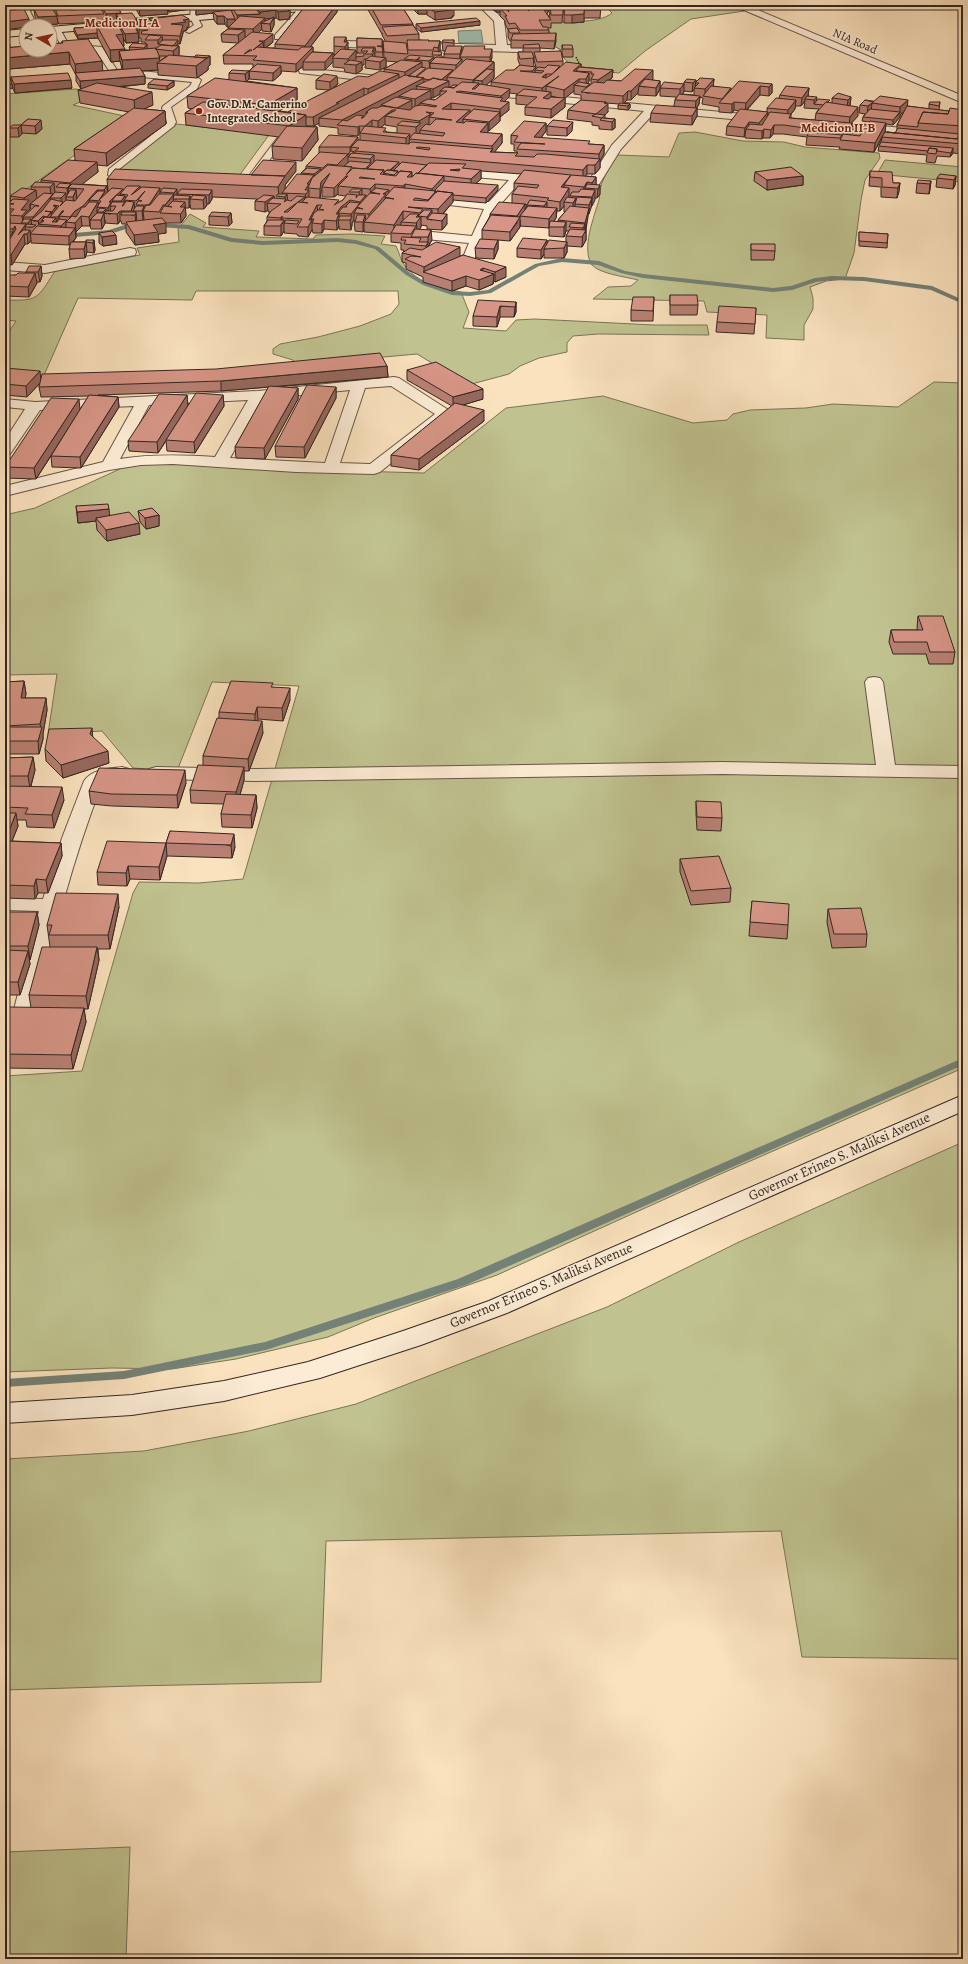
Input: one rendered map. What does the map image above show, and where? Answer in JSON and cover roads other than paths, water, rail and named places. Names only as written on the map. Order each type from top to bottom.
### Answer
[{"type":"street","points":[[58,30],[336,5]]},
{"type":"street","points":[[483,5],[499,20],[508,49],[514,62]]},
{"type":"street","name":"NIA Road","points":[[737,5],[963,100]]},
{"type":"street","points":[[5,34],[18,33]]},
{"type":"street","points":[[344,44],[555,50]]},
{"type":"street","points":[[304,70],[397,81]]},
{"type":"street","points":[[483,92],[496,80]]},
{"type":"street","points":[[468,90],[652,110],[776,120]]},
{"type":"street","points":[[440,170],[594,183],[616,147],[652,110]]},
{"type":"street","points":[[846,126],[963,136]]},
{"type":"street","points":[[588,165],[603,166]]},
{"type":"street","points":[[428,278],[463,262],[469,257],[492,206],[518,177]]},
{"type":"street","points":[[410,197],[492,206]]},
{"type":"street","points":[[398,233],[477,240]]},
{"type":"street","points":[[5,266],[45,269],[130,252]]},
{"type":"street","points":[[5,403],[35,406],[258,395],[394,381],[445,414],[374,469],[173,459],[141,460],[109,465],[5,492]]},
{"type":"street","points":[[330,468],[359,384]]},
{"type":"street","points":[[221,461],[258,395]]},
{"type":"street","points":[[109,465],[144,401]]},
{"type":"street","points":[[5,451],[35,406]]},
{"type":"street","points":[[874,682],[886,769]]},
{"type":"street","points":[[23,1017],[50,906],[84,802],[94,781],[106,775],[140,773],[255,775],[722,768],[886,769],[963,772]]},
{"type":"street","points":[[5,904],[50,906]]},
{"type":"street","name":"Governor Erineo S. Maliksi Avenue","points":[[5,1413],[132,1404],[224,1391],[311,1371],[498,1307],[963,1102]]},
{"type":"lane","points":[[30,18],[26,10],[34,5]]},
{"type":"lane","points":[[189,31],[198,26],[194,18],[195,5]]},
{"type":"lane","points":[[278,37],[304,8]]},
{"type":"lane","points":[[58,39],[64,50],[90,48],[99,49],[113,76],[142,74],[197,80],[194,87],[166,108],[172,122],[171,124],[114,169],[113,175],[120,180],[144,181]]},
{"type":"lane","points":[[5,44],[9,54],[18,53]]},
{"type":"lane","points":[[246,185],[281,139]]},
{"type":"waterway","points":[[63,236],[110,232],[128,226],[159,225],[189,227],[231,240],[263,243],[338,240],[356,242],[377,248],[408,274],[425,284],[452,293],[470,294],[489,292],[537,265],[562,260],[599,263],[623,272],[643,276],[773,290],[792,288],[815,280],[832,278],[864,279],[932,288],[963,302]]},
{"type":"waterway","points":[[5,1383],[124,1375],[266,1346],[462,1282],[963,1061]]},
{"type":"place","name":"Gov. D.M. Camerino Integrated School","points":[[199,111]]},
{"type":"district","name":"Medicion II-A","points":[[122,22]]},
{"type":"district","name":"Medicion II-B","points":[[838,127]]}]
